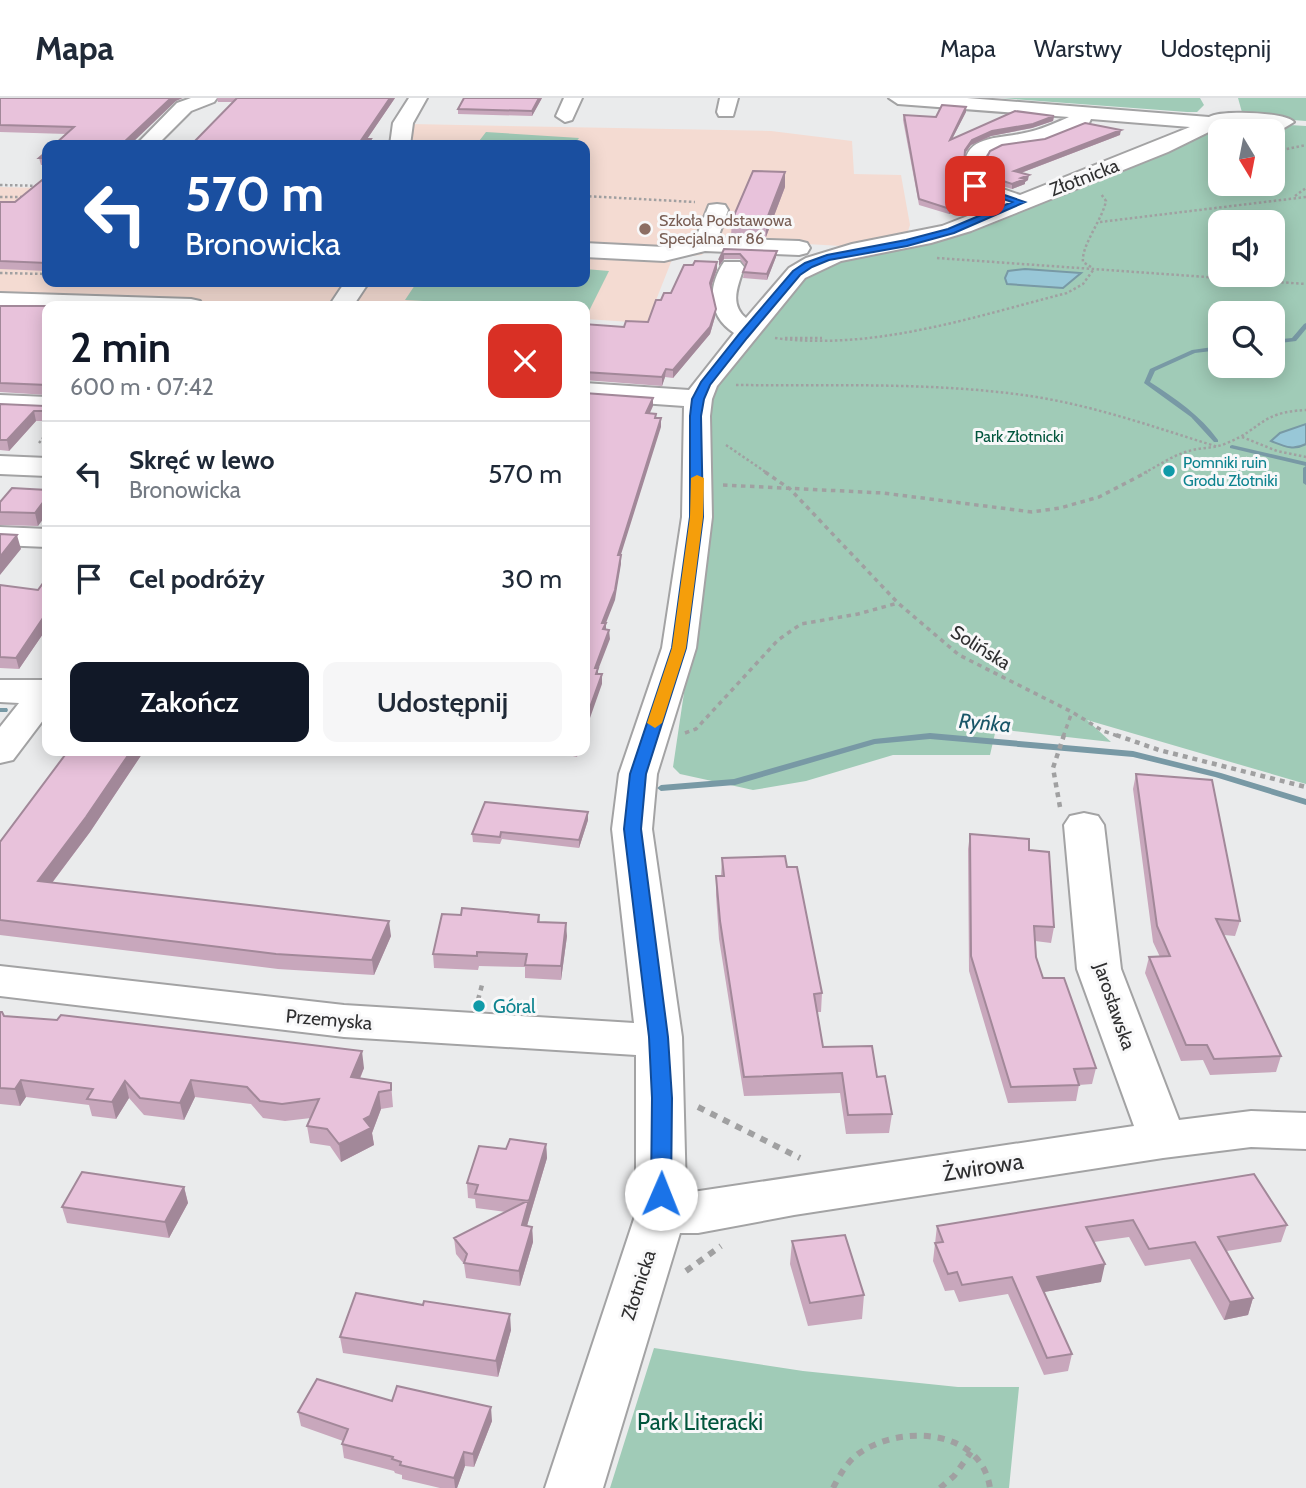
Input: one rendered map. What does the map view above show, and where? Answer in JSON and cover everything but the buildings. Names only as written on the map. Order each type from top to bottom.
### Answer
[{"type":"street","points":[[400,140],[402,123],[418,98]]},
{"type":"street","points":[[565,116],[573,98]]},
{"type":"street","points":[[1219,119],[1228,106],[1226,98]]},
{"type":"street","points":[[151,140],[184,107],[206,100],[213,108],[195,125]]},
{"type":"street","points":[[898,102],[1208,120]]},
{"type":"street","points":[[1021,202],[975,186],[972,166],[978,151],[996,142],[1036,137],[1082,119],[1082,112]]},
{"type":"street","name":"Złotnicka","points":[[574,1488],[661,1213],[662,1098],[659,1037],[632,829],[638,774],[679,648],[697,517],[698,399],[705,384],[758,333],[797,273],[808,265],[827,258],[907,243],[951,231],[1208,125]]},
{"type":"street","points":[[590,250],[664,254],[708,222],[793,247]]},
{"type":"street","points":[[732,267],[722,302],[726,314],[743,328],[758,333]]},
{"type":"street","points":[[0,300],[42,302]]},
{"type":"street","points":[[590,391],[698,399]]},
{"type":"street","points":[[0,403],[42,405]]},
{"type":"street","points":[[0,465],[42,460]]},
{"type":"street","points":[[0,536],[42,538]]},
{"type":"street","points":[[0,691],[42,692]]},
{"type":"street","points":[[0,752],[42,698]]},
{"type":"street","name":"Jarosławska","points":[[1085,835],[1100,969],[1163,1140]]},
{"type":"street","name":"Przemyska","points":[[0,981],[344,1021],[633,1039],[659,1037]]},
{"type":"street","name":"Żwirowa","points":[[661,1213],[698,1213],[794,1195],[1163,1140],[1251,1129],[1306,1131]]},
{"type":"path","points":[[1285,149],[1306,145]]},
{"type":"path","points":[[0,185],[42,186]]},
{"type":"path","points":[[1295,197],[1294,195],[1306,188]]},
{"type":"path","points":[[0,197],[34,198]]},
{"type":"path","points":[[590,197],[708,222]]},
{"type":"path","points":[[1094,269],[1083,262],[1083,252],[1093,239],[1094,229],[1100,222],[1306,197]]},
{"type":"path","points":[[932,257],[1306,284]]},
{"type":"path","points":[[758,333],[806,342],[915,332],[1067,293],[1083,284],[1094,269]]},
{"type":"path","points":[[0,273],[42,274]]},
{"type":"path","points":[[793,338],[837,338]]},
{"type":"path","points":[[740,385],[939,387],[1026,395],[1126,418],[1217,447]]},
{"type":"path","points":[[698,483],[883,493],[1032,512],[1060,508],[1099,497],[1187,451],[1217,447],[1242,437],[1261,420],[1283,411],[1306,410]]},
{"type":"path","points":[[1242,437],[1277,451],[1304,456]]},
{"type":"path","name":"Solińska","points":[[697,440],[729,446],[790,489],[898,603],[959,655],[1072,712],[1103,731],[1159,750],[1306,787]]},
{"type":"path","points":[[648,742],[664,741],[696,729],[778,639],[801,624],[858,614],[898,603]]},
{"type":"path","points":[[1072,712],[1053,768],[1058,782],[1059,804],[1069,827],[1085,835]]},
{"type":"path","points":[[479,1000],[483,981]]},
{"type":"path","points":[[685,1100],[800,1158]]},
{"type":"path","points":[[678,1279],[695,1262],[731,1242]]},
{"type":"path","points":[[833,1488],[845,1464],[863,1448],[910,1436],[936,1437],[957,1442],[985,1467],[990,1488]]},
{"type":"path","points":[[940,1488],[954,1476],[971,1452]]},
{"type":"shaded area","points":[[411,124],[771,131],[852,141],[854,174],[901,175],[910,225],[905,240],[860,247],[806,244],[705,249],[702,255],[673,257],[647,323],[590,319],[590,301],[356,301],[365,287],[590,287],[590,140],[410,140]]},
{"type":"shaded area","points":[[0,187],[42,188],[42,287],[340,287],[331,301],[191,301],[0,295]]},
{"type":"green space","points":[[1001,98],[1200,98],[1204,105],[1197,112],[1187,112]]},
{"type":"green space","points":[[1238,98],[1306,98],[1306,121],[1243,116]]},
{"type":"green space","name":"Park Złotnicki","points":[[1285,125],[1306,126],[1306,784],[1087,720],[1111,742],[996,729],[990,755],[893,755],[806,781],[753,790],[680,774],[673,767],[709,524],[707,412],[715,383],[809,274],[840,258],[1071,188],[1208,132],[1208,196],[1285,196]]},
{"type":"green space","points":[[486,132],[579,138],[578,140],[480,140]]},
{"type":"green space","points":[[590,269],[609,271],[590,309],[590,301],[405,300],[414,287],[590,287]]},
{"type":"green space","name":"Park Literacki","points":[[654,1348],[803,1371],[958,1387],[1019,1387],[1009,1488],[610,1488]]},
{"type":"water","points":[[1025,269],[1081,273],[1063,288],[1007,284],[1005,278],[1008,271]]},
{"type":"water","points":[[1306,424],[1306,444],[1293,447],[1271,441],[1280,433]]},
{"type":"waterway","points":[[1285,341],[1294,340],[1306,325]]},
{"type":"waterway","points":[[1208,349],[1194,351],[1152,370],[1147,383],[1193,415],[1216,441]]},
{"type":"waterway","points":[[1232,447],[1306,464]]},
{"type":"waterway","points":[[1306,468],[1306,483]]},
{"type":"waterway","name":"Ryńka","points":[[661,788],[735,782],[874,742],[930,736],[1133,754],[1218,775],[1306,802]]},
{"type":"slow traffic","points":[[655,723],[679,648],[697,517],[697,478]]},
{"type":"place","name":"Szkoła Podstawowa Specjalna nr 86","points":[[645,229]]},
{"type":"place","name":"Pomniki ruin Grodu Złotniki","points":[[1169,471]]},
{"type":"place","name":"Góral","points":[[479,1006]]},
{"type":"route","points":[[661,1194],[662,1098],[659,1037],[632,829],[638,774],[679,648],[697,517],[698,399],[705,384],[743,335],[797,273],[808,265],[827,258],[907,243],[951,231],[1021,202],[975,186]]}]
